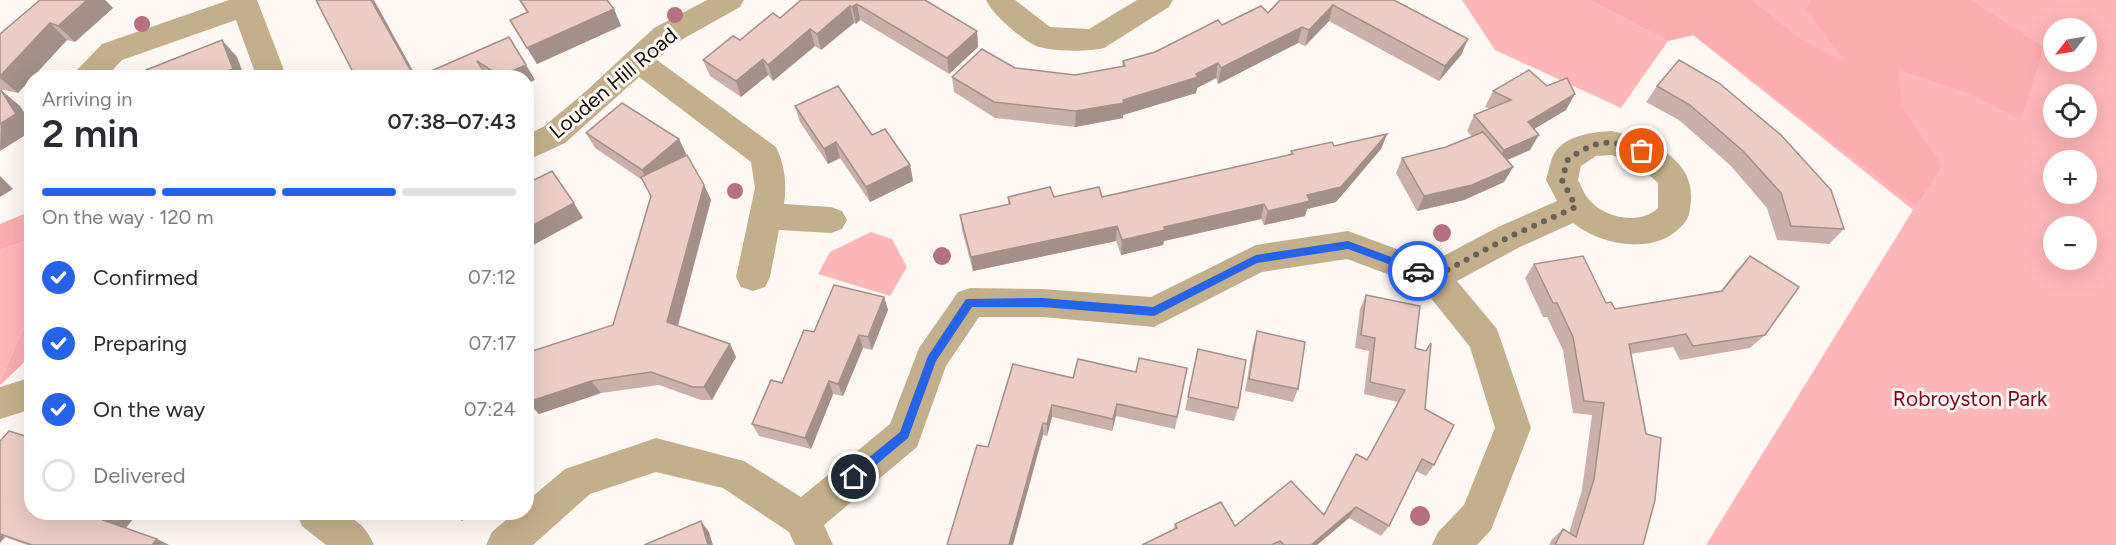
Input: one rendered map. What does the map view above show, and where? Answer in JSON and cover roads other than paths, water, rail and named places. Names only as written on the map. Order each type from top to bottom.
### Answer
[{"type":"street","name":"Louden Hill Road","points":[[534,145],[554,135],[596,100],[664,36],[730,0]]},
{"type":"street","points":[[1000,0],[1002,5],[1043,37],[1094,40],[1159,0]]},
{"type":"street","points":[[95,70],[112,52],[244,3],[269,70]]},
{"type":"street","points":[[636,60],[765,156],[771,188],[753,278]]},
{"type":"street","points":[[1434,277],[1509,237],[1576,207]]},
{"type":"street","points":[[766,216],[831,220]]},
{"type":"street","points":[[534,520],[578,481],[656,455],[731,473],[809,532],[904,435],[931,359],[970,302],[1042,303],[1154,312],[1256,259],[1348,245],[1434,277],[1485,340],[1513,428],[1478,517],[1451,545]]},
{"type":"street","points":[[0,403],[24,396]]},
{"type":"street","points":[[324,520],[355,545]]},
{"type":"street","points":[[505,545],[534,520]]},
{"type":"park label","name":"Robroyston Park","points":[[1970,398]]}]
